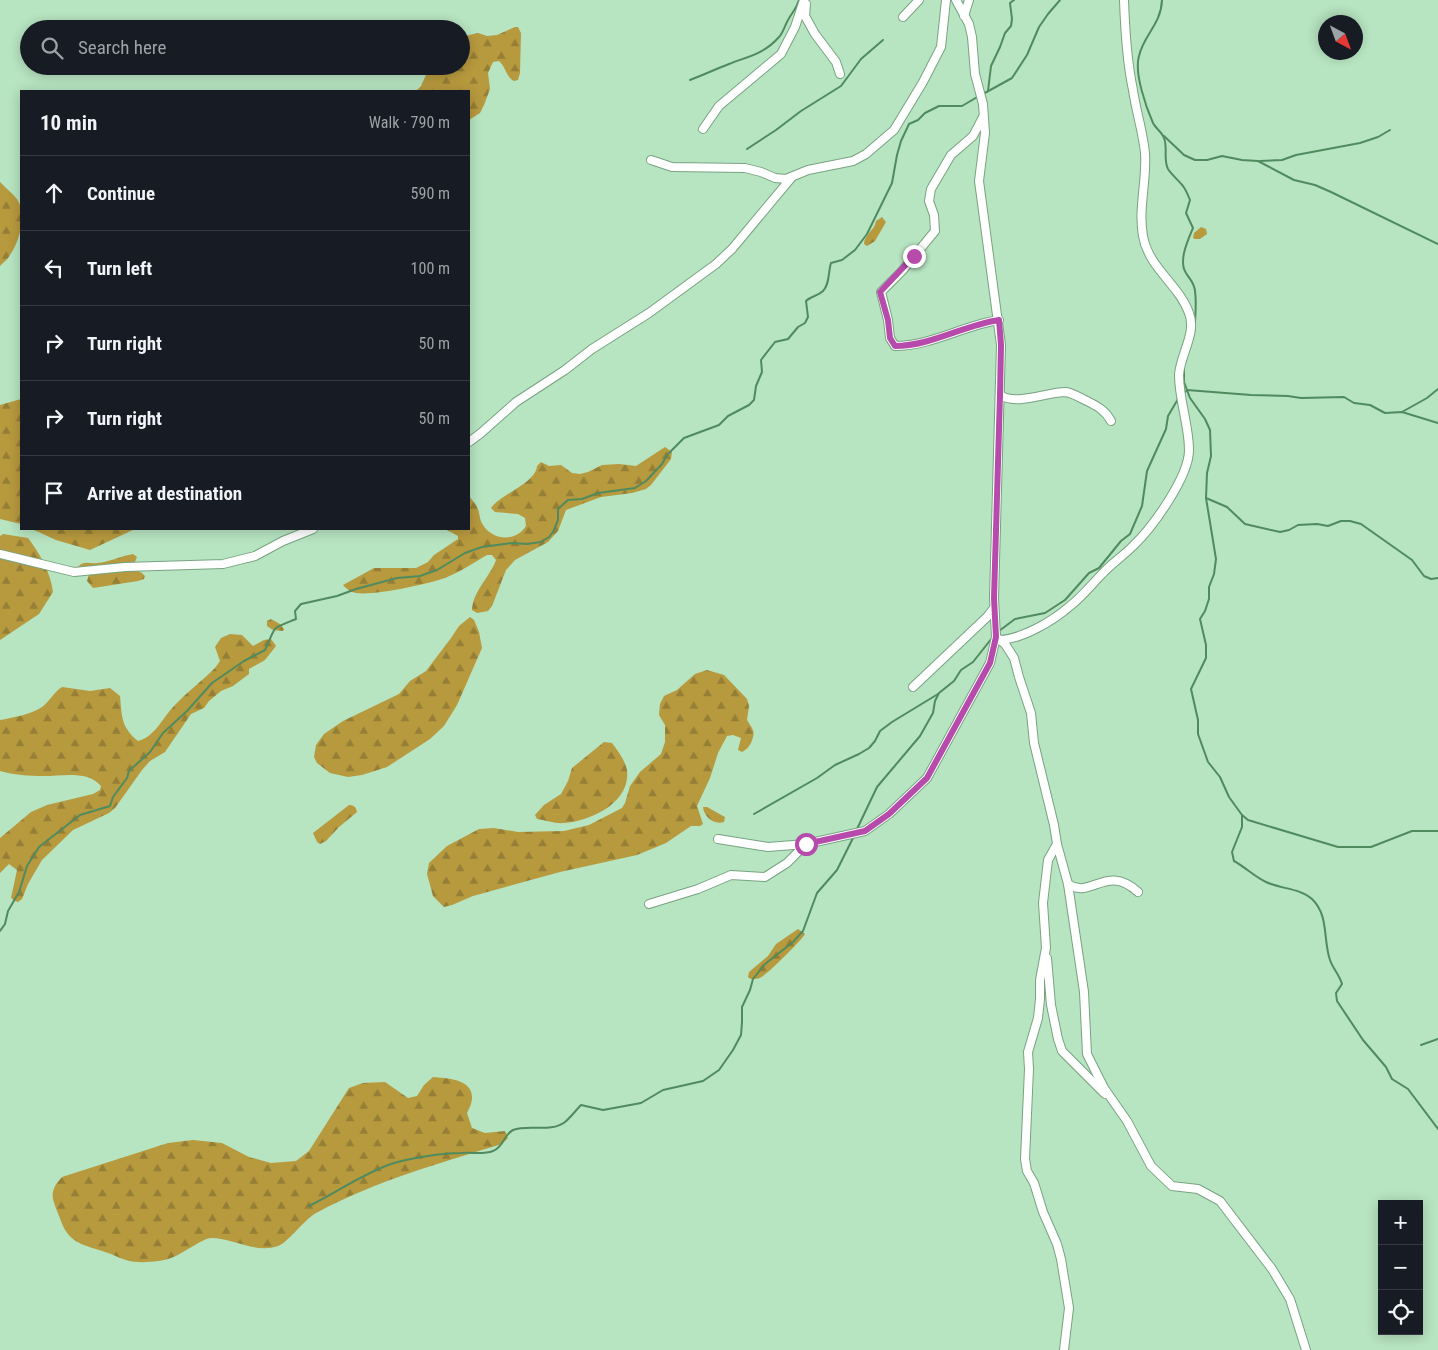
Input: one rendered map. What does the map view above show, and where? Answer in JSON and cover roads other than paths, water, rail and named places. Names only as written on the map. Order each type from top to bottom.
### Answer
[{"type":"street","points":[[805,0],[805,16],[815,34],[836,62],[840,74]]},
{"type":"street","points":[[703,129],[719,106],[781,54],[795,27],[805,0]]},
{"type":"street","points":[[903,18],[919,0]]},
{"type":"street","points":[[651,160],[672,167],[745,168],[775,178],[786,179],[822,166],[853,162],[866,154],[894,130],[937,58],[944,30],[946,0]]},
{"type":"street","points":[[718,839],[768,847],[806,844],[865,831],[889,814],[927,778],[990,663],[998,638],[994,608],[1001,345],[979,181],[985,133],[983,104],[975,74],[972,36],[956,0]]},
{"type":"street","points":[[964,16],[970,0]]},
{"type":"street","points":[[998,638],[1010,639],[1024,634],[1069,607],[1102,573],[1132,548],[1152,527],[1180,482],[1189,453],[1188,431],[1179,378],[1180,366],[1189,335],[1191,316],[1183,298],[1160,271],[1150,255],[1143,237],[1145,154],[1129,65],[1124,0]]},
{"type":"street","points":[[984,115],[973,136],[951,155],[931,189],[929,201],[934,215],[935,231],[902,272],[880,292],[888,320],[890,338],[895,346],[909,346],[961,331],[983,322],[999,320]]},
{"type":"street","points":[[470,441],[516,402],[565,370],[592,349],[649,313],[716,264],[732,249],[792,177]]},
{"type":"street","points":[[1000,395],[1005,398],[1022,398],[1067,392],[1100,408],[1110,421]]},
{"type":"street","points":[[0,554],[74,572],[125,567],[223,564],[255,556],[283,541],[310,530]]},
{"type":"street","points":[[913,687],[987,617],[994,608]]},
{"type":"street","points":[[998,638],[1005,644],[1014,658],[1031,713],[1034,743],[1068,884],[1084,992],[1087,1054],[1104,1088],[1140,1142],[1151,1166],[1172,1186],[1198,1189],[1220,1201],[1272,1269],[1290,1299],[1306,1350]]},
{"type":"street","points":[[650,904],[698,889],[731,875],[765,878],[787,863],[806,844]]},
{"type":"street","points":[[1057,844],[1048,860],[1043,903],[1051,1005],[1058,1039],[1062,1051],[1118,1108]]},
{"type":"street","points":[[1068,884],[1080,890],[1102,882],[1123,881],[1138,892]]},
{"type":"street","points":[[1046,948],[1040,980],[1038,1018],[1028,1052],[1025,1159],[1027,1171],[1034,1183],[1061,1259],[1069,1308],[1064,1350]]},
{"type":"street","points":[[1298,1327],[1301,1350]]},
{"type":"waterway","points":[[690,80],[756,54],[768,47],[780,35],[799,0]]},
{"type":"waterway","points":[[988,91],[991,66],[1005,33],[1011,26],[1010,3],[1014,0]]},
{"type":"waterway","points":[[983,94],[1012,78],[1027,55],[1039,27],[1060,0]]},
{"type":"waterway","points":[[1162,0],[1156,23],[1141,48],[1138,71],[1150,116],[1164,138],[1168,169],[1183,186],[1190,200],[1186,213],[1193,228],[1183,257],[1183,263],[1195,291],[1196,312],[1192,340]]},
{"type":"waterway","points":[[747,149],[801,111],[841,86],[861,59],[883,40]]},
{"type":"waterway","points":[[0,931],[5,924],[8,911],[19,892],[27,866],[39,847],[80,815],[110,806],[113,797],[127,778],[129,771],[150,752],[163,733],[187,711],[212,683],[244,661],[265,650],[275,629],[296,619],[295,611],[301,604],[337,596],[397,578],[420,576],[437,570],[465,553],[482,547],[541,542],[553,532],[558,520],[558,509],[568,500],[582,499],[598,493],[635,488],[646,481],[684,438],[719,425],[728,416],[749,405],[754,400],[756,386],[762,372],[761,360],[775,342],[788,339],[798,327],[805,323],[808,317],[806,301],[821,293],[825,288],[831,263],[842,260],[855,250],[867,234],[892,183],[901,141],[909,124],[939,106],[962,106],[979,96]]},
{"type":"waterway","points":[[1260,161],[1282,160],[1296,155],[1360,143],[1378,137],[1390,130]]},
{"type":"waterway","points":[[1164,136],[1184,155],[1195,160],[1207,160],[1222,156],[1258,161],[1294,180],[1315,185],[1331,192],[1438,244]]},
{"type":"waterway","points":[[1184,368],[1184,382],[1190,398],[1205,419],[1210,430],[1211,456],[1207,473],[1206,498],[1216,559],[1214,574],[1209,587],[1209,599],[1200,619],[1206,645],[1206,658],[1191,689],[1198,720],[1198,734],[1208,762],[1220,777],[1229,797],[1242,815],[1242,827],[1232,852],[1234,861],[1266,882],[1307,895],[1317,905],[1323,920],[1330,960],[1342,984],[1336,993],[1337,1001],[1363,1040],[1386,1067],[1392,1079],[1408,1089],[1438,1129]]},
{"type":"waterway","points":[[1402,412],[1427,398],[1438,389]]},
{"type":"waterway","points":[[1183,394],[1187,390],[1301,398],[1344,397],[1354,403],[1370,405],[1385,413],[1402,412],[1438,423]]},
{"type":"waterway","points":[[999,631],[1015,619],[1045,613],[1065,600],[1089,573],[1099,568],[1121,541],[1130,534],[1142,506],[1147,471],[1166,429],[1168,416],[1178,399]]},
{"type":"waterway","points":[[1206,498],[1227,507],[1245,524],[1280,532],[1298,525],[1317,524],[1328,526],[1341,521],[1361,524],[1412,560],[1424,576],[1431,579],[1438,578]]},
{"type":"waterway","points":[[857,829],[877,787],[920,736],[933,713],[935,701],[939,693],[954,681],[961,670],[973,662],[992,638]]},
{"type":"waterway","points":[[754,814],[817,778],[835,765],[869,748],[880,731],[938,694]]},
{"type":"waterway","points":[[1242,815],[1248,820],[1338,847],[1371,847],[1412,831],[1438,831]]},
{"type":"waterway","points":[[309,1206],[370,1173],[391,1164],[436,1155],[489,1152],[497,1149],[513,1130],[519,1128],[547,1128],[559,1125],[565,1122],[581,1105],[603,1110],[641,1103],[663,1090],[703,1081],[719,1070],[741,1035],[742,1007],[753,979],[765,964],[793,942],[803,931],[817,893],[837,870],[854,836]]},
{"type":"waterway","points":[[1421,1045],[1438,1039]]}]
